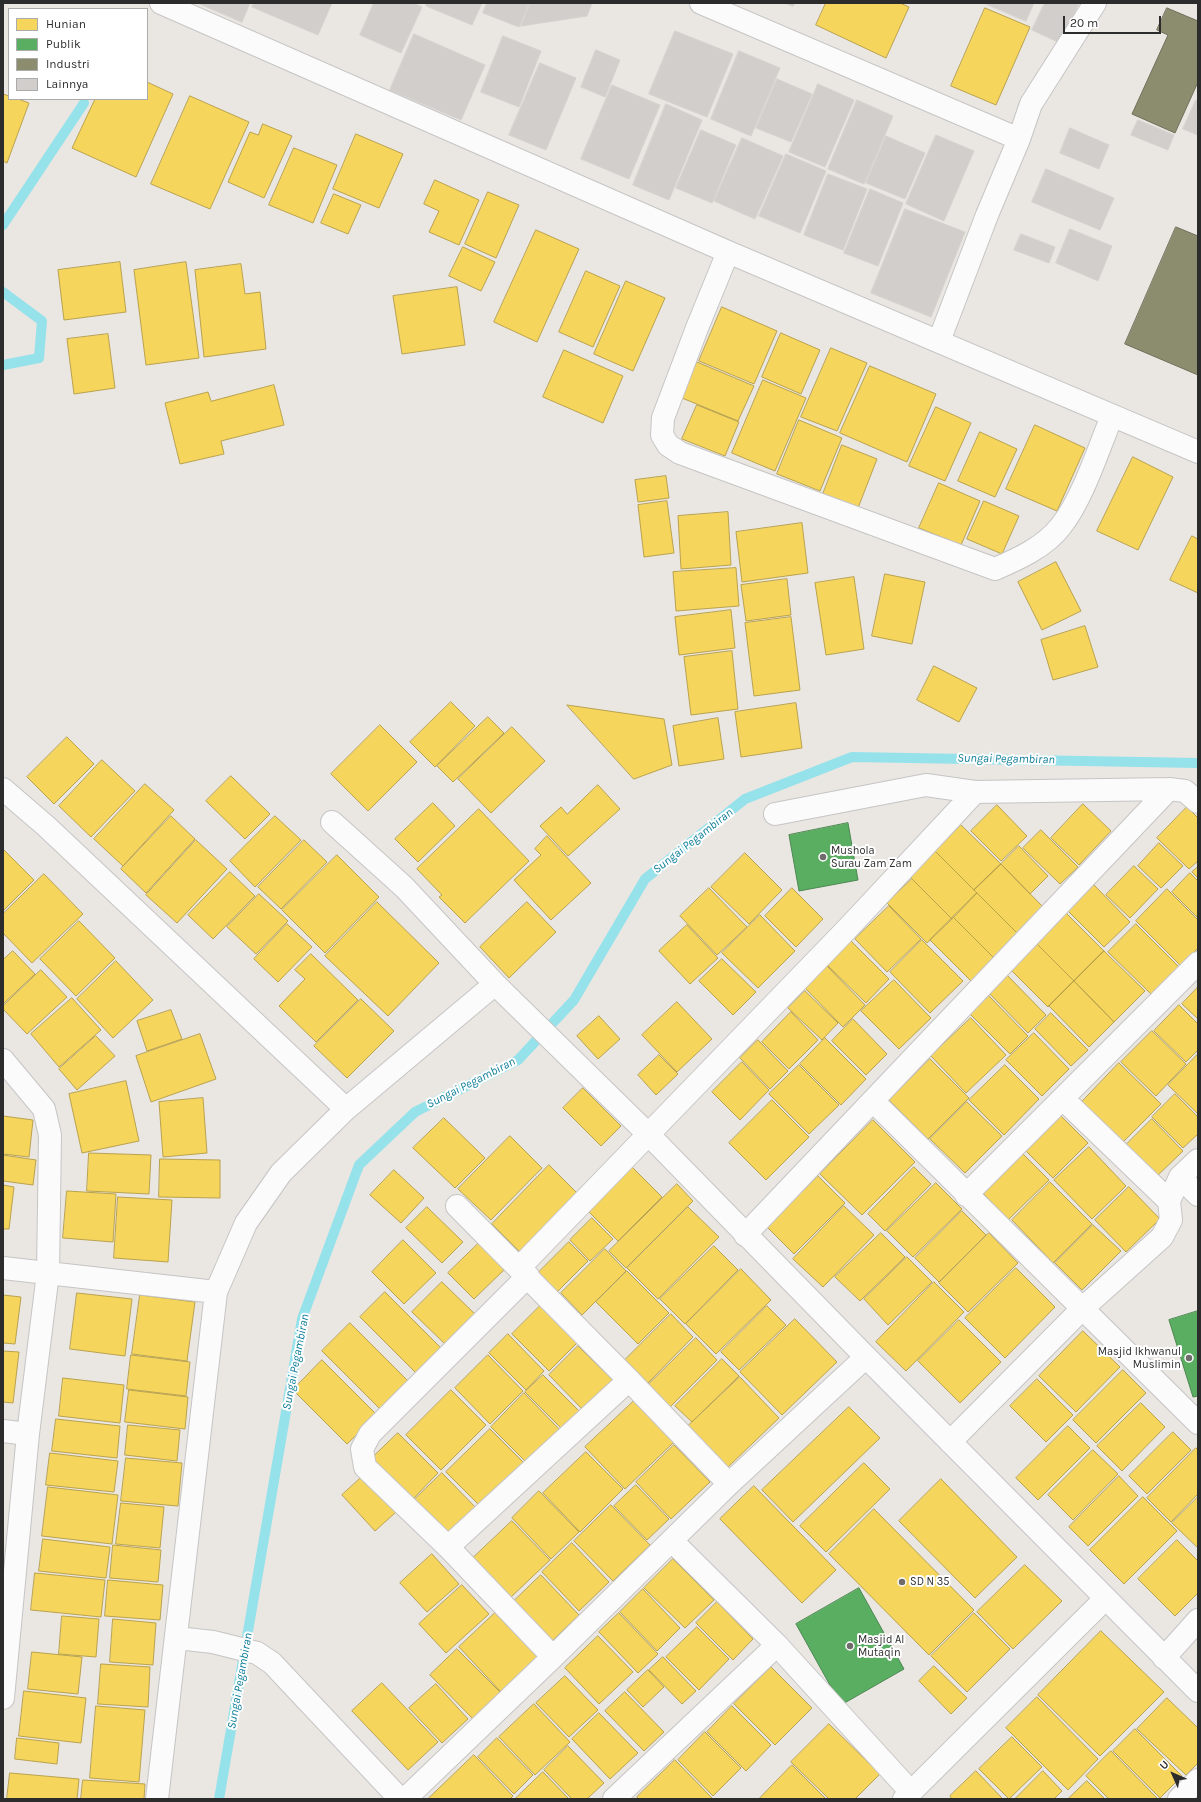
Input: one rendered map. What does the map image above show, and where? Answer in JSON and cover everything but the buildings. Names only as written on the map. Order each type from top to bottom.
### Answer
[{"type":"street","points":[[939,341],[986,215],[1019,139],[1031,104],[1095,3]]},
{"type":"street","points":[[169,4],[728,252],[1198,452]]},
{"type":"street","points":[[704,4],[1019,139]]},
{"type":"street","points":[[728,252],[663,418],[662,435],[668,445],[680,453],[995,569],[1035,549],[1060,527],[1078,499],[1112,416]]},
{"type":"street","points":[[775,814],[926,785],[975,792],[1169,790],[1185,791],[1198,802]]},
{"type":"street","points":[[3,789],[46,826],[346,1109]]},
{"type":"street","points":[[745,1235],[1169,790]]},
{"type":"street","points":[[553,1657],[448,1547],[364,1467],[362,1448],[370,1434],[523,1272],[649,1135],[849,927],[975,792]]},
{"type":"street","points":[[332,822],[404,887],[500,989],[649,1135],[745,1235],[1198,1691]]},
{"type":"street","points":[[966,1195],[1198,963]]},
{"type":"street","points":[[157,1799],[177,1638],[216,1292],[246,1223],[281,1173],[346,1109],[500,989]]},
{"type":"street","points":[[3,1698],[28,1434],[48,1273],[50,1135],[44,1109],[5,1064]]},
{"type":"street","points":[[1063,1099],[1169,1201]]},
{"type":"street","points":[[873,1101],[966,1195],[1083,1308],[1198,1423]]},
{"type":"street","points":[[950,1442],[1083,1308],[1162,1237],[1171,1220],[1169,1201],[1180,1177],[1198,1160]]},
{"type":"street","points":[[1180,1177],[1198,1195]]},
{"type":"street","points":[[457,1206],[629,1380],[729,1484]]},
{"type":"street","points":[[3,1268],[216,1292]]},
{"type":"street","points":[[405,1799],[553,1657],[729,1484],[866,1357]]},
{"type":"street","points":[[448,1547],[629,1380]]},
{"type":"street","points":[[3,1431],[28,1434]]},
{"type":"street","points":[[672,1540],[776,1645],[907,1796],[1105,1599]]},
{"type":"street","points":[[1164,1658],[1198,1620]]},
{"type":"street","points":[[177,1638],[213,1642],[257,1653],[272,1663],[288,1678],[400,1799]]},
{"type":"street","points":[[614,1799],[776,1645]]},
{"type":"street","points":[[1179,1799],[1198,1780]]},
{"type":"waterway","points":[[3,225],[84,103]]},
{"type":"waterway","points":[[3,292],[42,321],[39,358],[3,365]]},
{"type":"waterway","name":"Sungai Pegambiran","points":[[219,1799],[302,1319],[359,1165],[415,1112],[518,1060],[574,1000],[645,879],[745,799],[852,757],[1198,763]]},
{"type":"place","name":"Mushola Surau Zam Zam","points":[[823,857]]},
{"type":"place","name":"Masjid Ikhwanul Muslimin","points":[[1189,1358]]},
{"type":"place","name":"SD N 35","points":[[902,1582]]},
{"type":"place","name":"Masjid Al Mutaqin","points":[[850,1646]]}]
